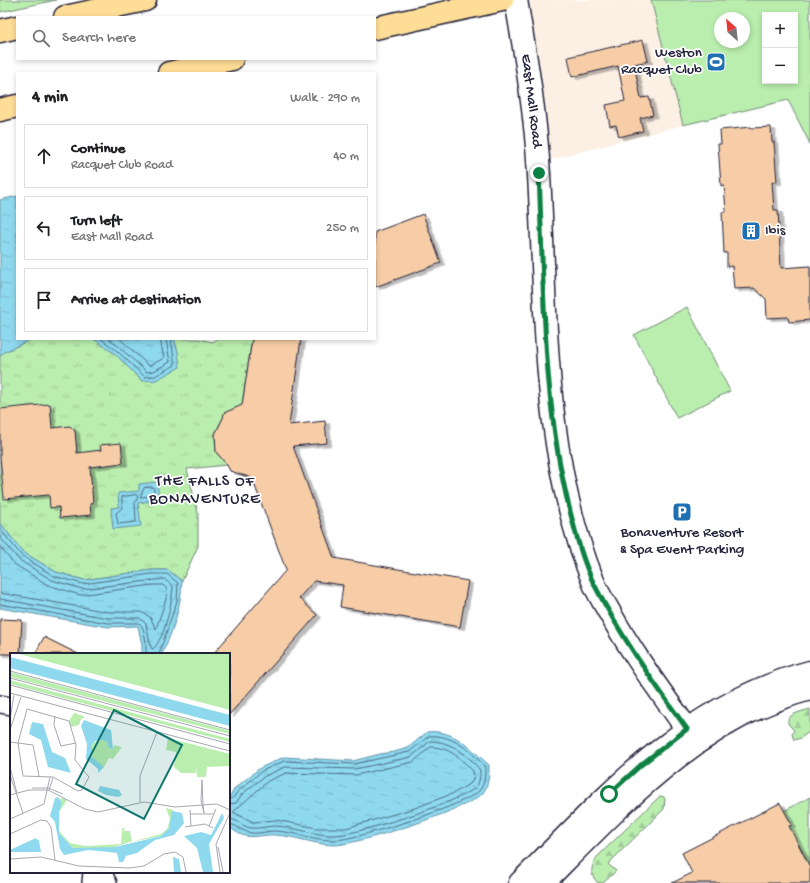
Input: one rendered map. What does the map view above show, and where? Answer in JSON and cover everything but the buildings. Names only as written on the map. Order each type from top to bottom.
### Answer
[{"type":"main road","points":[[70,16],[145,0]]},
{"type":"main road","points":[[376,28],[502,0]]},
{"type":"main road","points":[[0,31],[16,27]]},
{"type":"main road","points":[[174,72],[228,60]]},
{"type":"main road","points":[[0,110],[16,106]]},
{"type":"street","name":"East Mall Road","points":[[516,0],[530,84],[539,173],[548,379],[556,448],[566,496],[579,544],[593,583],[633,654],[691,735]]},
{"type":"street","points":[[543,883],[620,806],[653,776],[718,708],[759,689],[810,672]]},
{"type":"street","points":[[520,883],[609,794],[642,764],[691,735],[726,723],[766,704],[810,689]]},
{"type":"street","points":[[0,704],[10,706]]},
{"type":"street","points":[[91,883],[92,873]]},
{"type":"street","points":[[103,873],[108,883]]},
{"type":"shaded area","points":[[516,0],[651,0],[683,125],[538,163]]},
{"type":"green space","points":[[0,0],[56,0],[0,12]]},
{"type":"green space","name":"Weston Racquet Club","points":[[651,0],[810,0],[810,144],[788,100],[683,125]]},
{"type":"green space","points":[[687,307],[730,391],[677,418],[634,335]]},
{"type":"green space","points":[[30,340],[95,340],[114,353],[143,381],[178,352],[174,340],[203,340],[213,342],[216,340],[252,340],[241,411],[223,418],[215,434],[216,452],[227,465],[187,469],[198,513],[198,546],[182,581],[168,570],[151,570],[84,580],[56,572],[23,552],[0,523],[0,356],[4,352]]},
{"type":"green space","points":[[810,709],[810,731],[801,738],[794,740],[792,734],[794,731],[788,723],[788,720],[796,713]]},
{"type":"green space","points":[[660,796],[664,797],[665,800],[664,809],[608,864],[616,871],[603,883],[598,883],[593,877],[592,873],[593,864],[597,857]]},
{"type":"green space","points":[[810,797],[809,865],[794,836],[783,830],[791,825],[784,811]]},
{"type":"water","points":[[16,196],[16,340],[30,340],[4,352],[0,356],[0,200]]},
{"type":"water","points":[[95,340],[174,340],[180,367],[156,380],[142,381],[114,353]]},
{"type":"water","points":[[157,482],[159,500],[138,503],[141,526],[113,529],[111,508],[119,507],[118,493],[139,491],[139,484]]},
{"type":"water","points":[[0,523],[23,552],[56,572],[84,580],[151,570],[168,570],[182,581],[176,619],[162,653],[142,653],[138,626],[108,627],[0,608]]},
{"type":"water","points":[[427,732],[445,734],[461,741],[489,765],[489,776],[484,791],[472,801],[435,817],[388,833],[335,845],[320,844],[283,836],[246,836],[230,828],[230,796],[235,788],[260,768],[284,757],[353,761],[408,748]]},
{"type":"place","name":"Weston Racquet Club","points":[[716,62]]},
{"type":"place","name":"Ibis","points":[[751,231]]},
{"type":"place","name":"Bonaventure Resort & Spa Event Parking","points":[[682,512]]},
{"type":"district","name":"THE FALLS OF BONAVENTURE","points":[[205,491]]},
{"type":"route","points":[[539,173],[548,379],[556,448],[566,496],[579,544],[593,583],[633,654],[687,729],[642,764],[609,794]]}]
